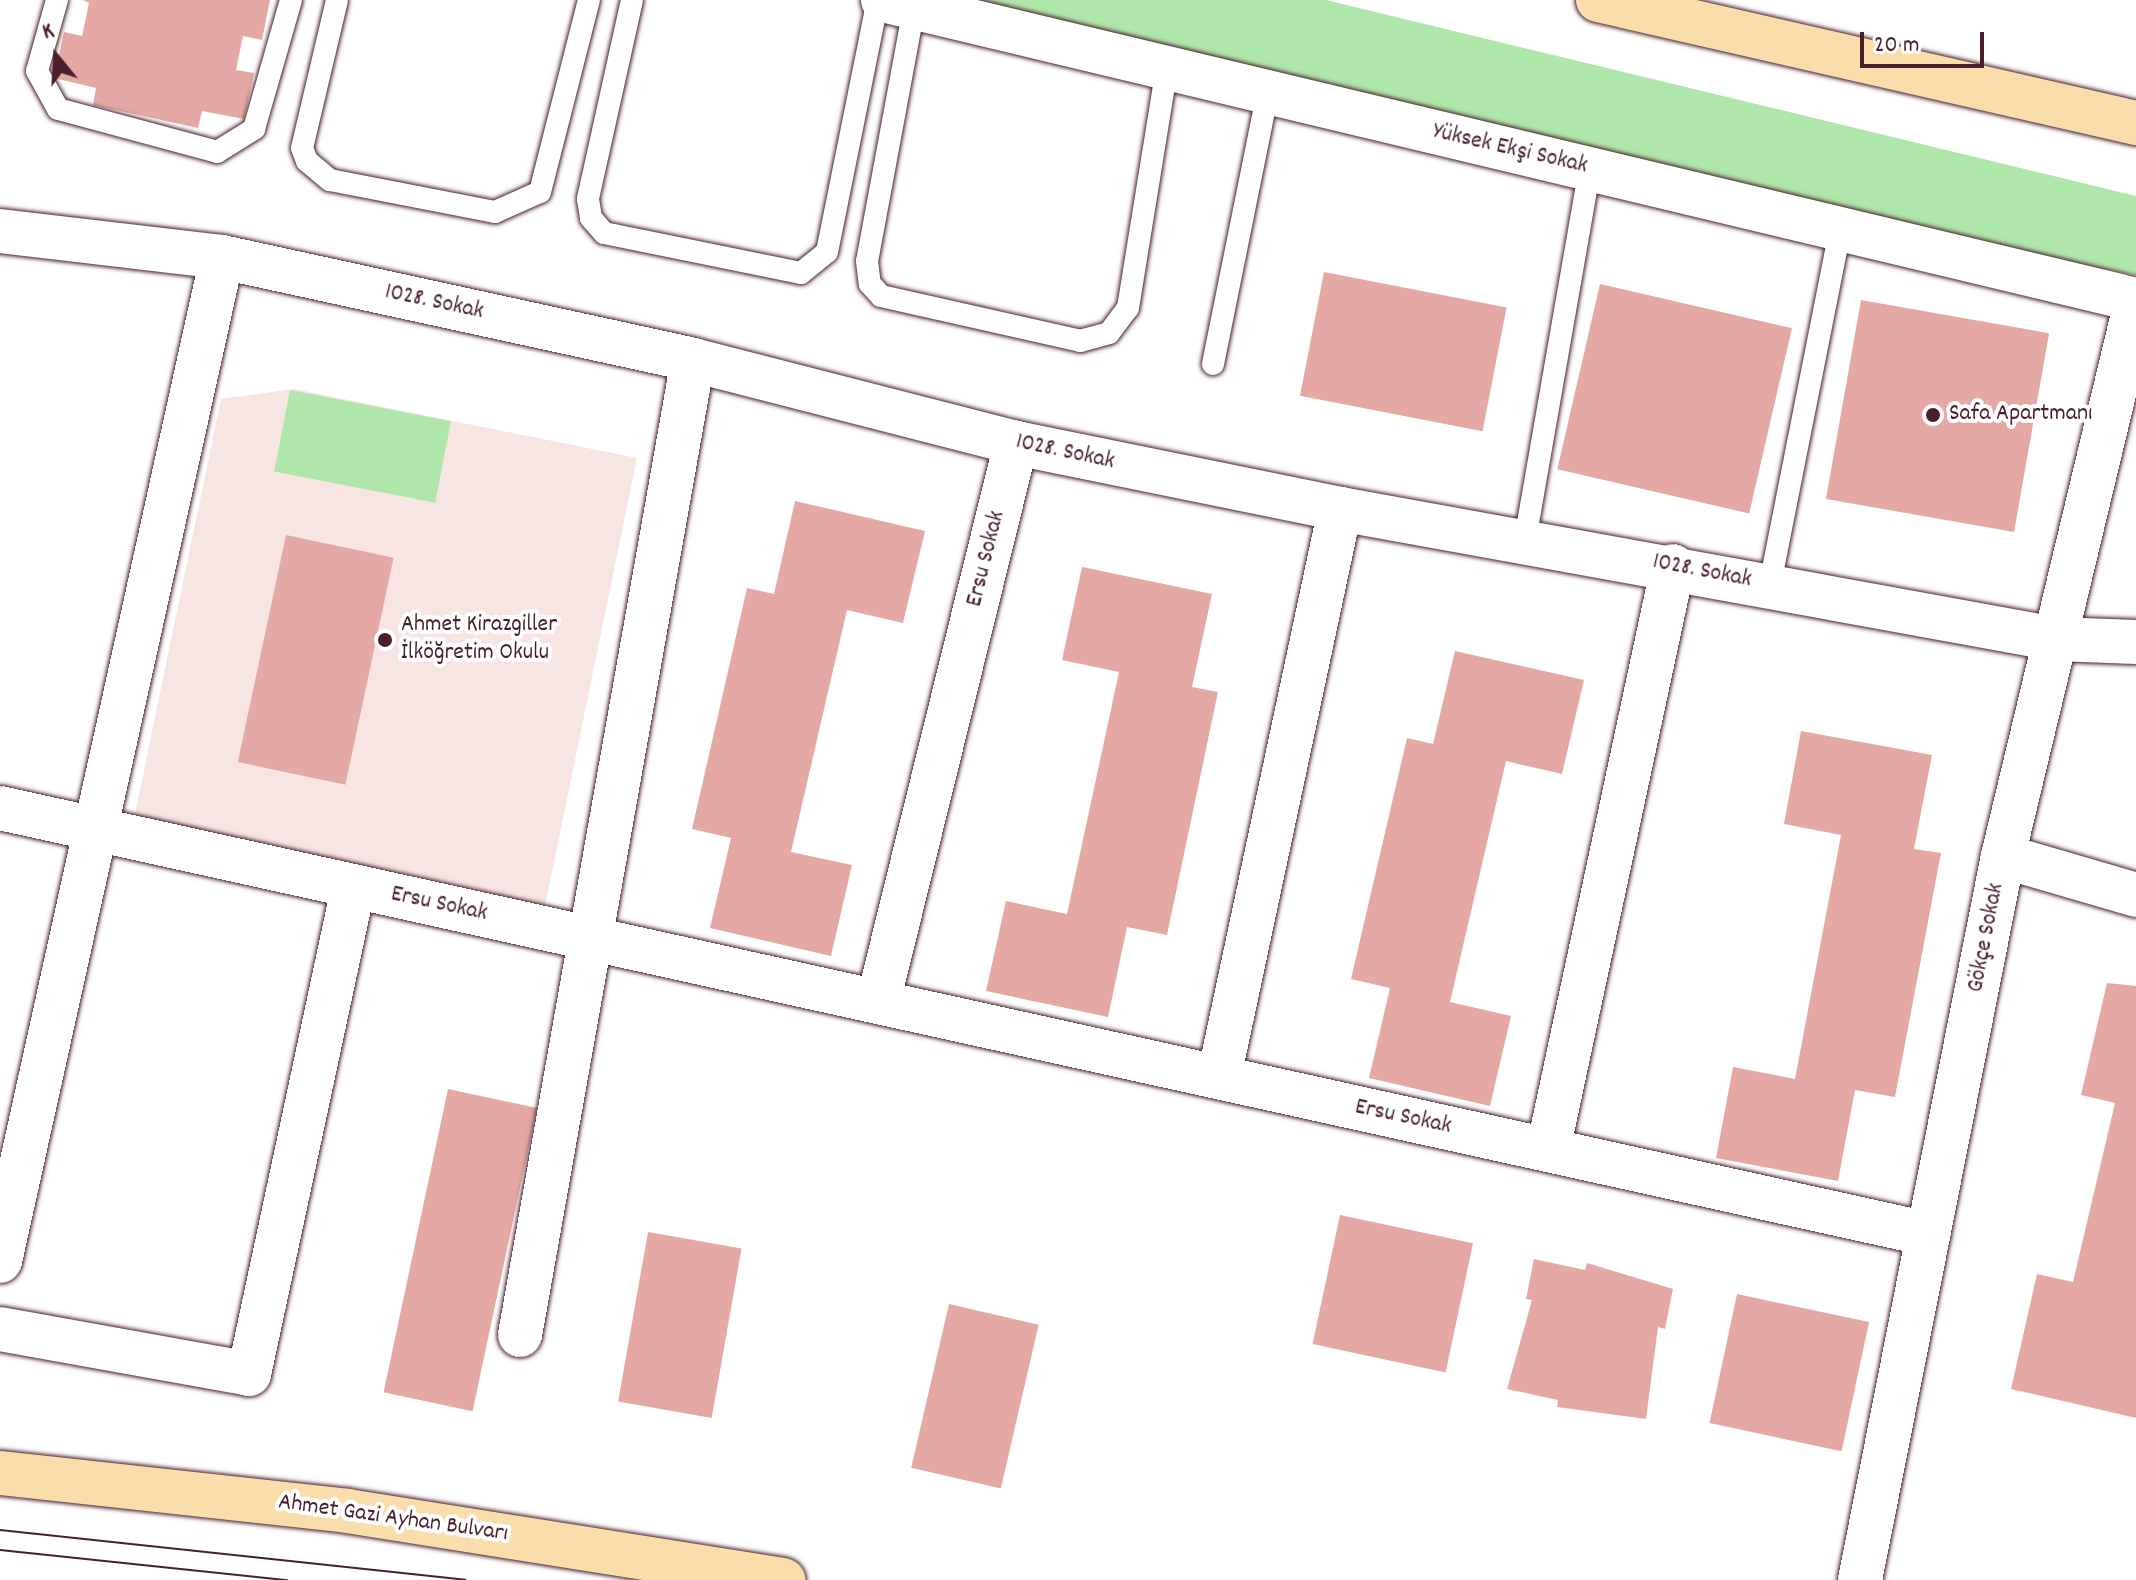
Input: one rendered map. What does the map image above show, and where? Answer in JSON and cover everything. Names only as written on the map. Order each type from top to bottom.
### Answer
[{"type":"main road","points":[[1598,0],[2136,123]]},
{"type":"main road","name":"Ahmet Gazi Ayhan Bulvarı","points":[[0,1473],[347,1511],[784,1580]]},
{"type":"street","name":"Yüksek Ekşi Sokak","points":[[892,3],[2136,301]]},
{"type":"street","name":"1028. Sokak","points":[[0,231],[222,257],[693,360],[1016,443],[1340,509],[1673,566],[2056,639],[2136,642]]},
{"type":"street","points":[[0,1261],[222,257]]},
{"type":"street","name":"Gökçe Sokak","points":[[1860,1580],[2003,856],[2136,301]]},
{"type":"street","points":[[520,1335],[693,360]]},
{"type":"street","name":"Ersu Sokak","points":[[878,1002],[1016,443]]},
{"type":"street","points":[[1219,1077],[1340,509]]},
{"type":"street","points":[[1548,1150],[1673,566]]},
{"type":"street","name":"Ersu Sokak","points":[[0,808],[1928,1234]]},
{"type":"street","points":[[2003,856],[2136,895]]},
{"type":"street","points":[[0,1329],[249,1374],[354,886]]},
{"type":"lane","points":[[57,0],[37,71],[58,109],[217,152],[254,129],[291,0]]},
{"type":"lane","points":[[337,0],[302,148],[307,161],[330,180],[495,212],[540,192],[589,0]]},
{"type":"lane","points":[[632,0],[588,199],[591,218],[604,233],[801,273],[827,252],[892,3]]},
{"type":"lane","points":[[892,3],[867,261],[870,284],[881,296],[1080,341],[1109,333],[1128,308],[1167,68]]},
{"type":"lane","points":[[1213,364],[1268,92]]},
{"type":"lane","points":[[1525,540],[1590,169]]},
{"type":"lane","points":[[1770,584],[1840,230]]},
{"type":"shaded area","name":"Ahmet Kirazgiller İlköğretim Okulu","points":[[294,389],[637,458],[545,906],[133,823],[221,399]]},
{"type":"green space","points":[[946,0],[1326,0],[2136,196],[2136,275],[1737,195]]},
{"type":"green space","points":[[290,390],[451,421],[435,503],[274,471]]},
{"type":"building","points":[[83,0],[270,0],[262,40],[243,36],[236,70],[254,73],[244,119],[202,111],[198,128],[93,105],[96,88],[54,78],[64,32],[82,36],[89,3]]},
{"type":"building","points":[[1324,272],[1507,307],[1483,431],[1300,396]]},
{"type":"building","points":[[1600,284],[1792,328],[1749,513],[1557,469]]},
{"type":"building","name":"Safa Apartmanı","points":[[1861,300],[2049,333],[2014,532],[1826,499]]},
{"type":"building","points":[[795,501],[925,531],[903,623],[847,610],[791,852],[852,865],[831,956],[710,928],[731,838],[692,829],[747,588],[774,594]]},
{"type":"building","points":[[286,535],[394,558],[345,785],[238,762]]},
{"type":"building","points":[[1082,567],[1212,594],[1192,687],[1218,692],[1167,935],[1127,927],[1108,1017],[986,991],[1006,901],[1067,914],[1119,672],[1062,660]]},
{"type":"building","points":[[1455,651],[1584,680],[1562,774],[1506,761],[1450,1002],[1511,1016],[1490,1106],[1369,1078],[1390,988],[1351,979],[1407,738],[1433,744]]},
{"type":"building","points":[[1801,731],[1932,755],[1914,849],[1941,853],[1895,1097],[1855,1090],[1838,1181],[1716,1158],[1733,1067],[1795,1079],[1841,835],[1784,824]]},
{"type":"building","points":[[2107,983],[2136,986],[2136,1418],[2011,1389],[2037,1274],[2073,1282],[2115,1103],[2081,1095]]},
{"type":"building","points":[[448,1089],[537,1108],[473,1411],[384,1392]]},
{"type":"building","points":[[1340,1215],[1473,1243],[1446,1372],[1313,1344]]},
{"type":"building","points":[[648,1232],[742,1248],[712,1418],[618,1401]]},
{"type":"building","points":[[1534,1259],[1585,1270],[1587,1263],[1673,1289],[1665,1329],[1658,1327],[1646,1419],[1557,1407],[1558,1400],[1507,1389],[1532,1300],[1526,1299]]},
{"type":"building","points":[[1737,1294],[1869,1322],[1842,1451],[1710,1423]]},
{"type":"building","points":[[949,1304],[1039,1325],[1001,1488],[911,1468]]},
{"type":"tram line","points":[[0,1530],[465,1580]]},
{"type":"tram line","points":[[0,1550],[287,1580]]},
{"type":"place","name":"Safa Apartmanı","points":[[1933,415]]},
{"type":"place","name":"Ahmet Kirazgiller İlköğretim Okulu","points":[[385,640]]}]
